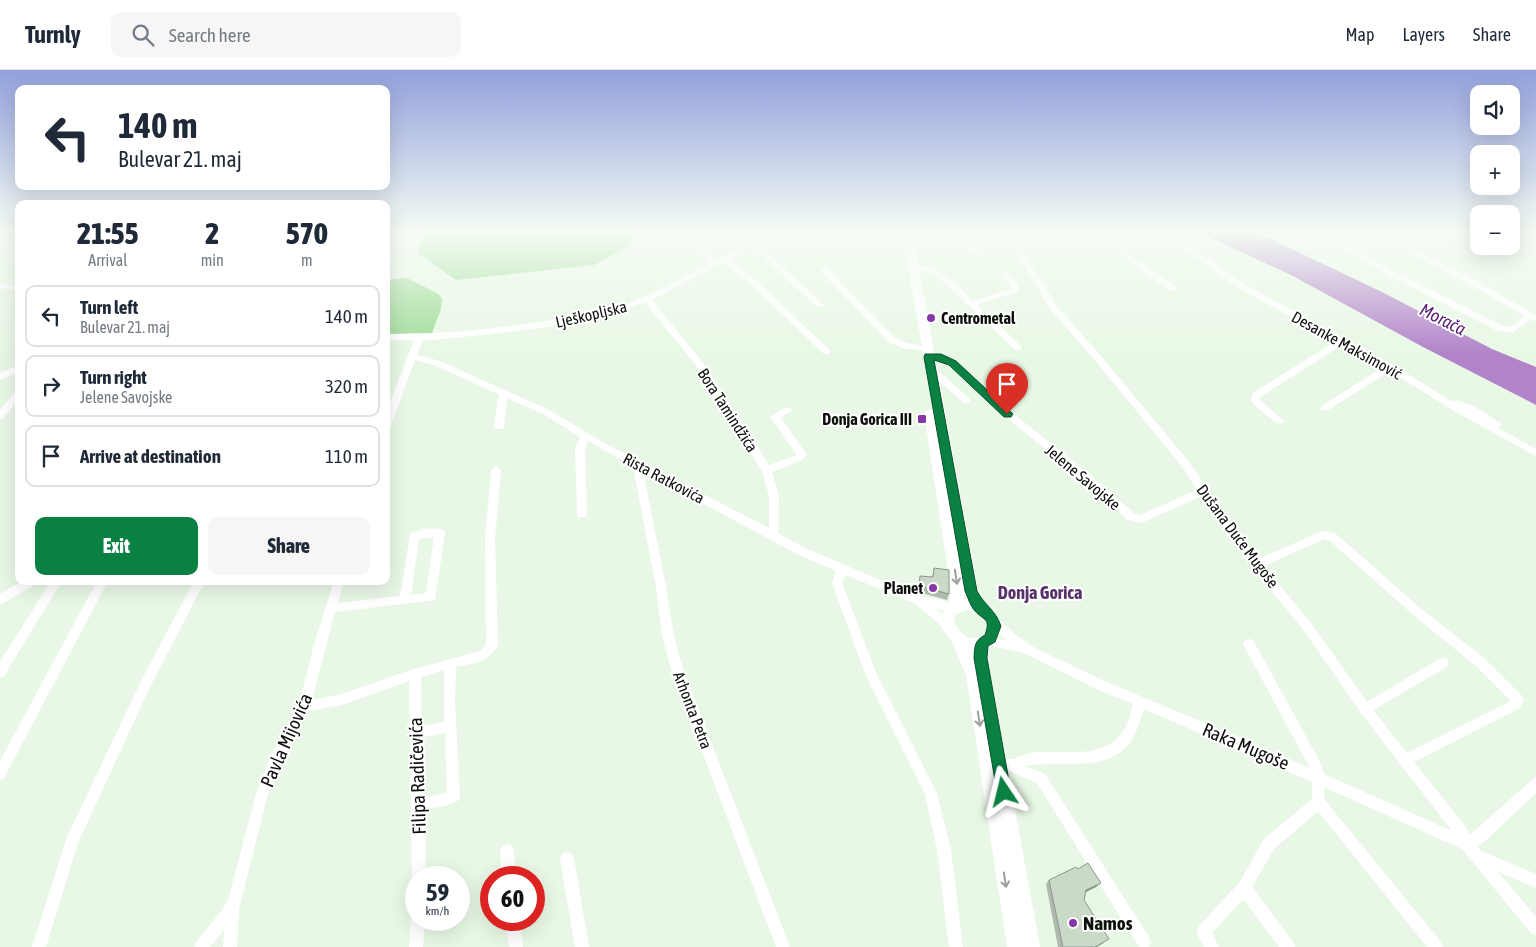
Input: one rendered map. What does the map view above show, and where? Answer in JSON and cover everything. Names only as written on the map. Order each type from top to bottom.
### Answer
[{"type":"main road","points":[[907,272],[958,591],[954,608],[949,614],[948,625],[953,635],[970,644],[984,642],[993,634],[993,621],[988,612],[978,606],[966,604],[954,608]]},
{"type":"main road","points":[[915,272],[966,569],[971,591],[978,606]]},
{"type":"main road","points":[[958,639],[968,659],[973,675],[1016,947]]},
{"type":"main road","points":[[984,642],[981,662],[1006,764],[1031,947]]},
{"type":"street","name":"Lješkopljska","points":[[390,338],[419,338],[507,330],[571,320],[617,310],[648,299],[699,272]]},
{"type":"street","points":[[742,272],[828,352]]},
{"type":"street","points":[[784,272],[820,304]]},
{"type":"street","points":[[826,272],[892,340],[904,346],[919,348]]},
{"type":"street","points":[[935,272],[940,274],[1018,348]]},
{"type":"street","name":"Dušana Duće Mugoše","points":[[1032,272],[1054,308],[1098,357],[1186,466],[1229,530],[1309,629],[1365,709],[1460,832],[1476,856],[1536,928]]},
{"type":"street","points":[[1149,272],[1173,289]]},
{"type":"street","name":"Desanke Maksimović","points":[[1221,272],[1241,286],[1340,342],[1390,367],[1444,401],[1480,413],[1522,446],[1536,453]]},
{"type":"street","points":[[1389,272],[1501,329],[1512,330],[1533,318],[1451,272]]},
{"type":"street","points":[[971,304],[1014,290],[1015,286],[1005,275]]},
{"type":"street","points":[[0,286],[15,288]]},
{"type":"street","name":"Bora Tamindžića","points":[[648,299],[701,366],[767,470],[774,496],[774,526],[772,534]]},
{"type":"street","points":[[390,415],[419,338]]},
{"type":"street","points":[[1279,421],[1256,402],[1256,395],[1340,342]]},
{"type":"street","name":"Rista Ratkovića","points":[[412,356],[437,363],[546,412],[585,436],[772,534],[795,549],[917,600],[954,608]]},
{"type":"street","name":"Jelene Savojske","points":[[928,357],[941,358],[953,363],[1007,414],[1092,481],[1132,518],[1141,519],[1202,492]]},
{"type":"street","points":[[1325,408],[1390,367]]},
{"type":"street","points":[[0,377],[15,370]]},
{"type":"street","points":[[931,373],[940,377],[967,401]]},
{"type":"street","points":[[498,427],[502,398],[505,394]]},
{"type":"street","points":[[0,416],[15,398]]},
{"type":"street","points":[[767,470],[801,457],[801,454],[775,417],[787,410]]},
{"type":"street","points":[[582,514],[580,448],[585,436]]},
{"type":"street","name":"Arhonta Petra","points":[[637,464],[661,587],[668,636],[676,670],[783,947]]},
{"type":"street","points":[[305,706],[350,698],[415,674],[483,655],[489,651],[492,645],[490,539],[496,470]]},
{"type":"street","points":[[331,608],[405,600],[431,597],[440,533],[418,534],[414,537],[405,600]]},
{"type":"street","points":[[1257,564],[1323,535],[1332,537],[1414,609],[1481,663],[1518,700],[1516,704],[1405,760]]},
{"type":"street","points":[[842,570],[837,583],[872,676],[931,793],[944,850],[956,947]]},
{"type":"street","points":[[0,600],[25,585]]},
{"type":"street","points":[[0,672],[54,585]]},
{"type":"street","points":[[0,774],[101,585]]},
{"type":"street","points":[[39,947],[72,842],[146,683],[198,585]]},
{"type":"street","name":"Pavla Mijovića","points":[[201,947],[232,907],[262,794],[276,758],[305,706],[337,585]]},
{"type":"street","name":"Rista Ratkovića","points":[[917,600],[948,625]]},
{"type":"street","name":"Raka Mugoše","points":[[993,621],[1026,650]]},
{"type":"street","name":"Raka Mugoše","points":[[984,642],[1026,650],[1140,702],[1318,777],[1467,844]]},
{"type":"street","points":[[1249,644],[1315,764],[1318,777],[1318,802],[1436,947]]},
{"type":"street","points":[[1365,709],[1443,663]]},
{"type":"street","points":[[418,804],[446,800],[454,796],[450,726],[450,664]]},
{"type":"street","name":"Filipa Radičevića","points":[[415,674],[419,866]]},
{"type":"street","points":[[1006,764],[1032,758],[1099,755],[1113,750],[1126,740],[1140,702]]},
{"type":"street","points":[[416,734],[450,726]]},
{"type":"street","points":[[1006,764],[1037,775],[1043,780],[1144,942]]},
{"type":"street","points":[[1467,844],[1478,838],[1536,784]]},
{"type":"street","points":[[1212,947],[1204,931],[1244,888],[1269,844],[1318,802]]},
{"type":"street","points":[[507,851],[508,866]]},
{"type":"street","points":[[1476,856],[1536,881]]},
{"type":"street","points":[[567,859],[582,947]]},
{"type":"street","points":[[1244,888],[1288,947]]},
{"type":"street","points":[[230,947],[232,907]]},
{"type":"street","points":[[416,947],[417,931]]},
{"type":"street","points":[[514,931],[516,947]]},
{"type":"green space","points":[[445,272],[530,272],[456,280]]},
{"type":"green space","points":[[407,278],[437,293],[442,298],[441,309],[432,333],[390,334],[390,280]]},
{"type":"shaded area","points":[[1284,272],[1340,272],[1492,349],[1536,367],[1536,405],[1423,347]]},
{"type":"building","name":"Planet","points":[[934,568],[949,570],[949,594],[919,586],[920,576],[933,577]]},
{"type":"building","name":"Namos","points":[[1088,863],[1101,883],[1086,890],[1084,900],[1109,939],[1095,947],[1063,947],[1049,880],[1076,867],[1078,869]]},
{"type":"place","name":"Centrometal","points":[[931,318]]},
{"type":"place","name":"Donja Gorica III","points":[[922,419]]},
{"type":"place","name":"Planet","points":[[933,588]]},
{"type":"place","name":"Namos","points":[[1073,923]]},
{"type":"district","name":"Donja Gorica","points":[[1040,592]]},
{"type":"route","points":[[1004,792],[981,658],[982,643],[993,634],[994,626],[991,616],[978,606],[971,591],[928,357],[949,360],[1007,414]]},
{"type":"water label","name":"Morača","points":[[1443,319]]}]
